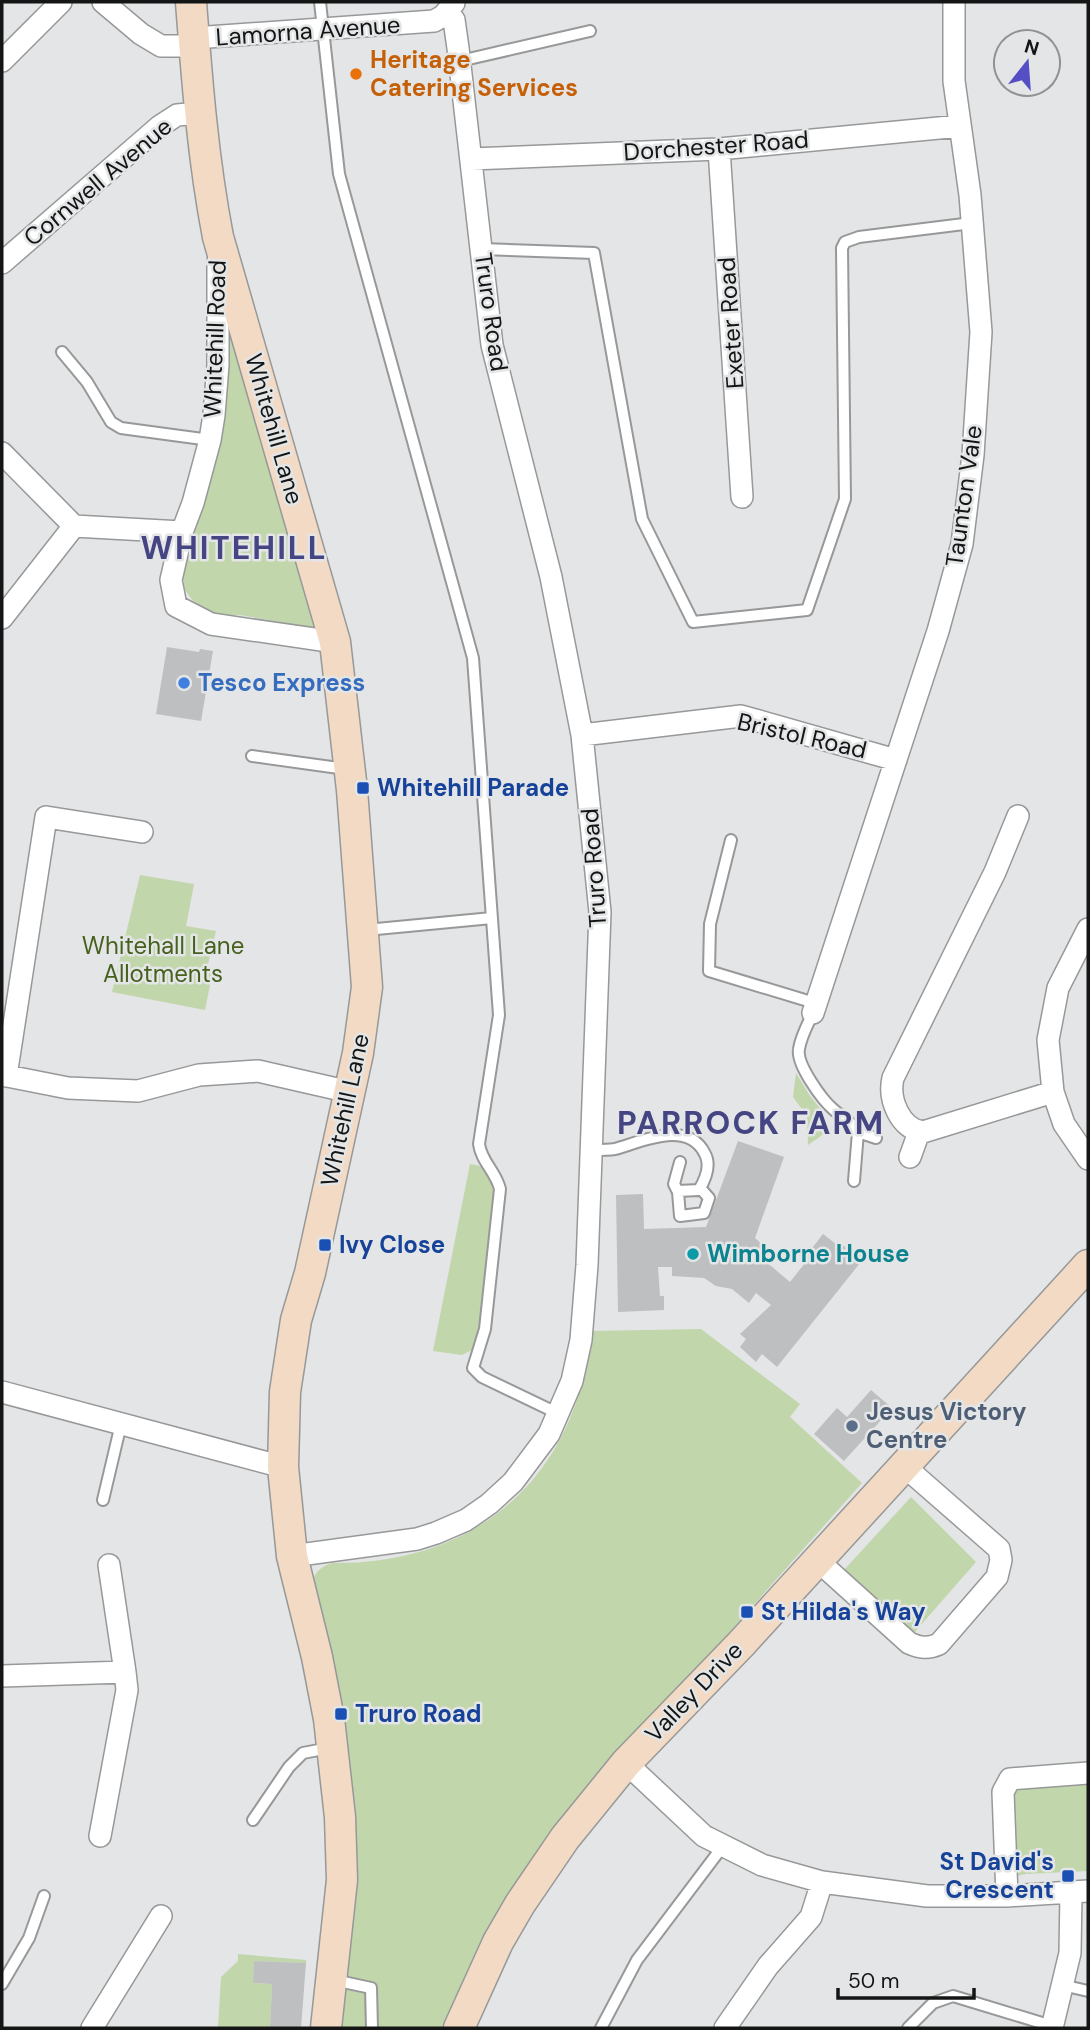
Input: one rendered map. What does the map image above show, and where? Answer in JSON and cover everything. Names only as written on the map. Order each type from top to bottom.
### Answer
[{"type":"street","points":[[2,61],[61,2]]},
{"type":"street","name":"Lamorna Avenue","points":[[103,2],[141,34],[162,46],[434,21],[451,7]]},
{"type":"street","points":[[191,2],[200,113]]},
{"type":"street","name":"Taunton Vale","points":[[815,1008],[938,631],[962,544],[973,455],[981,332],[972,223],[954,81],[954,2]]},
{"type":"street","name":"Truro Road","points":[[292,1556],[418,1539],[466,1520],[516,1479],[544,1443],[572,1381],[581,1340],[593,1150],[600,912],[582,734],[551,577],[492,345],[460,61],[451,7]]},
{"type":"street","name":"Whitehill Lane","points":[[200,113],[218,237],[335,642],[368,987],[350,1092],[310,1272],[296,1320],[285,1392],[282,1467],[292,1556],[317,1657],[340,1817],[342,1880],[326,2028]]},
{"type":"street","name":"Cornwell Avenue","points":[[2,263],[160,126],[177,115],[200,113]]},
{"type":"street","name":"Dorchester Road","points":[[471,159],[719,149],[960,127]]},
{"type":"street","name":"Exeter Road","points":[[719,149],[742,498]]},
{"type":"street","name":"Whitehill Road","points":[[218,237],[218,365],[210,440],[193,503],[181,532],[171,580],[176,606],[211,624],[335,642]]},
{"type":"street","points":[[2,453],[74,526],[181,532]]},
{"type":"street","points":[[2,618],[74,526]]},
{"type":"street","name":"Bristol Road","points":[[582,734],[741,716],[896,760]]},
{"type":"street","points":[[910,1157],[911,1126],[895,1103],[892,1080],[995,872],[1018,816]]},
{"type":"street","points":[[142,832],[47,817],[4,1075],[68,1088],[138,1091],[199,1075],[258,1070],[350,1092]]},
{"type":"street","points":[[1088,929],[1058,988],[1048,1041],[1053,1092],[1064,1124],[1088,1158]]},
{"type":"street","points":[[911,1126],[928,1131],[1053,1092]]},
{"type":"street","name":"Valley Drive","points":[[459,2028],[498,1942],[520,1905],[565,1838],[626,1763],[741,1644],[1088,1265]]},
{"type":"street","points":[[2,1392],[282,1467]]},
{"type":"street","points":[[817,1560],[909,1643],[930,1648],[939,1644],[997,1577],[1002,1560],[999,1549],[904,1466]]},
{"type":"street","points":[[100,1836],[127,1690],[109,1565]]},
{"type":"street","points":[[2,1676],[125,1672]]},
{"type":"street","points":[[626,1763],[704,1836],[762,1865],[822,1882],[927,1896],[1007,1896],[1079,1892],[1070,1953],[1052,2027]]},
{"type":"street","points":[[1007,1896],[1003,1792],[1010,1779],[1088,1773]]},
{"type":"street","points":[[725,2028],[768,1965],[811,1917],[822,1882]]},
{"type":"street","points":[[92,2028],[161,1916]]},
{"type":"lane","points":[[320,2],[339,174],[474,658],[499,1015],[478,1144],[498,1182],[499,1199],[485,1329],[473,1368],[482,1377],[559,1414]]},
{"type":"lane","points":[[460,61],[590,31]]},
{"type":"lane","points":[[482,249],[594,253],[642,519],[693,622],[807,610],[845,499],[842,248],[845,242],[859,237],[972,223]]},
{"type":"lane","points":[[62,352],[88,383],[111,422],[121,429],[210,440]]},
{"type":"lane","points":[[252,756],[349,769]]},
{"type":"lane","points":[[731,839],[710,924],[709,971],[815,1008],[800,1044],[799,1057],[830,1106],[858,1132],[876,1138]]},
{"type":"lane","points":[[363,930],[492,918]]},
{"type":"lane","points":[[854,1181],[858,1132]]},
{"type":"lane","points":[[593,1150],[611,1150],[662,1135],[688,1139],[700,1145],[708,1161],[701,1189]]},
{"type":"lane","points":[[680,1161],[674,1180],[680,1215],[704,1213],[709,1198],[701,1189]]},
{"type":"lane","points":[[678,1191],[701,1189]]},
{"type":"lane","points":[[103,1500],[121,1424]]},
{"type":"lane","points":[[253,1820],[289,1767],[303,1754],[332,1748]]},
{"type":"lane","points":[[601,2028],[638,1960],[723,1846]]},
{"type":"lane","points":[[2,1983],[29,1937],[44,1896]]},
{"type":"lane","points":[[331,1979],[371,1987],[372,2028]]},
{"type":"lane","points":[[1062,1985],[1088,1991]]},
{"type":"lane","points":[[908,2028],[933,2003],[953,1996],[1052,2027]]},
{"type":"green space","points":[[225,314],[318,629],[312,633],[303,626],[240,615],[220,616],[210,613],[193,601],[185,590],[185,554]]},
{"type":"green space","name":"Whitehall Lane Allotments","points":[[140,875],[194,884],[186,926],[216,931],[207,968],[213,970],[205,1010],[112,992]]},
{"type":"green space","points":[[796,1073],[823,1112],[819,1118],[831,1129],[808,1145],[807,1116],[793,1097]]},
{"type":"green space","points":[[470,1164],[485,1167],[496,1184],[482,1332],[476,1348],[462,1355],[433,1351]]},
{"type":"green space","points":[[701,1329],[800,1404],[790,1417],[862,1483],[631,1743],[449,2028],[338,2028],[312,1581],[314,1577],[320,1569],[332,1563],[384,1560],[432,1548],[474,1529],[511,1502],[542,1469],[565,1429],[582,1383],[591,1331]]},
{"type":"green space","points":[[911,1497],[976,1562],[914,1633],[844,1570]]},
{"type":"green space","points":[[1088,1779],[1088,1871],[1025,1874],[1009,1878],[1014,1788]]},
{"type":"green space","points":[[238,1954],[306,1960],[306,1963],[254,1961],[253,1983],[272,1984],[270,2028],[218,2028],[221,1977],[238,1961]]},
{"type":"building","name":"Tesco Express","points":[[167,647],[199,652],[200,649],[213,651],[201,721],[156,714]]},
{"type":"building","name":"Wimborne House","points":[[738,1141],[784,1157],[755,1238],[771,1252],[764,1260],[790,1282],[823,1234],[836,1244],[838,1241],[851,1252],[854,1249],[864,1258],[777,1367],[762,1354],[756,1362],[740,1347],[746,1339],[740,1334],[771,1305],[756,1293],[749,1303],[732,1289],[716,1286],[704,1278],[672,1276],[672,1267],[658,1267],[664,1310],[618,1312],[616,1195],[643,1194],[644,1229],[706,1227]]},
{"type":"building","points":[[871,1390],[892,1408],[844,1461],[814,1434],[837,1408],[847,1417]]},
{"type":"building","points":[[254,1961],[306,1963],[301,2028],[270,2028],[272,1984],[253,1983]]},
{"type":"place","name":"Heritage Catering Services","points":[[356,74]]},
{"type":"place","name":"Tesco Express","points":[[184,683]]},
{"type":"place","name":"Whitehill Parade","points":[[363,788]]},
{"type":"place","name":"Ivy Close","points":[[325,1245]]},
{"type":"place","name":"Wimborne House","points":[[693,1254]]},
{"type":"place","name":"Jesus Victory Centre","points":[[852,1426]]},
{"type":"place","name":"St Hilda's Way","points":[[747,1612]]},
{"type":"place","name":"Truro Road","points":[[341,1714]]},
{"type":"place","name":"St David's Crescent","points":[[1068,1876]]},
{"type":"district","name":"WHITEHILL","points":[[234,548]]},
{"type":"district","name":"PARROCK FARM","points":[[751,1123]]}]
